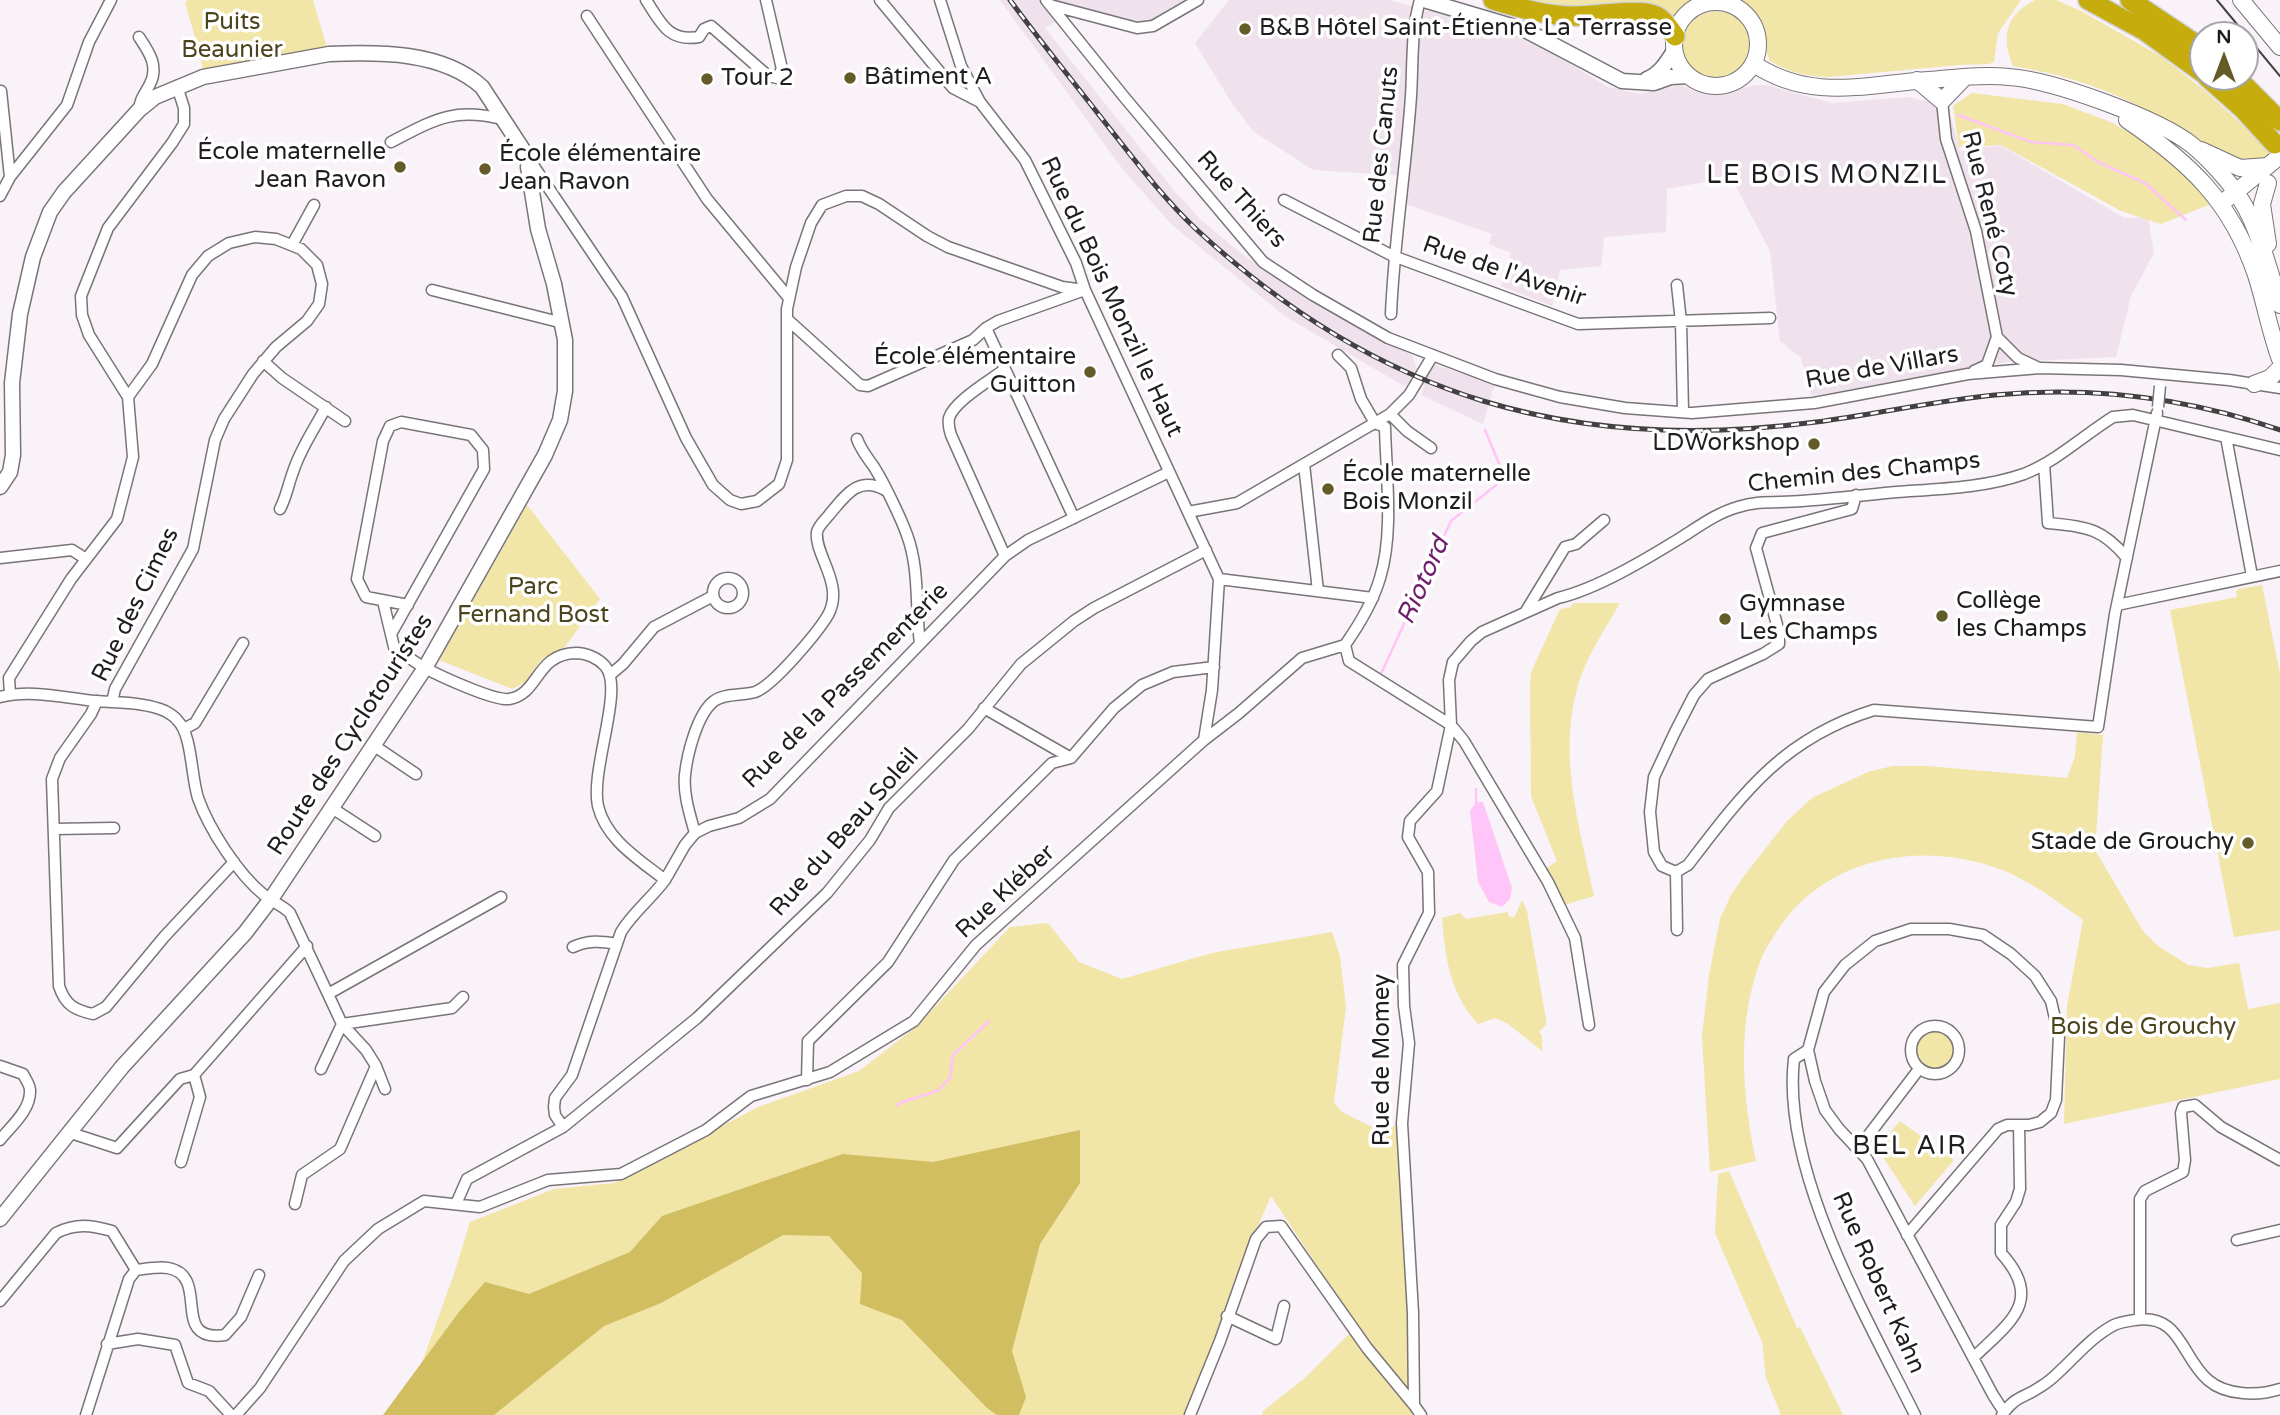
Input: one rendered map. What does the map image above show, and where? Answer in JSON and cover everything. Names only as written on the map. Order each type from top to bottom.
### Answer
[{"type":"highway","points":[[1493,0],[1540,14],[1607,15],[1642,11],[1656,15],[1665,23],[1674,44]]},
{"type":"highway","points":[[2088,0],[2145,31],[2189,63]]},
{"type":"highway","points":[[2130,0],[2189,40]]},
{"type":"highway","points":[[2223,91],[2244,110],[2274,164]]},
{"type":"highway","points":[[2250,91],[2280,121]]},
{"type":"main road","points":[[2241,0],[2280,47]]},
{"type":"main road","points":[[1709,2],[1732,5],[1744,12],[1753,23],[1758,44],[1754,64],[1746,74],[1736,82],[1724,86],[1699,83],[1688,76],[1682,69],[1674,44],[1680,23],[1689,12],[1709,2]]},
{"type":"main road","points":[[1754,64],[1794,84],[1845,89],[1965,77],[2008,77],[2036,82],[2102,103],[2155,124],[2192,146],[2240,168],[2274,164]]},
{"type":"main road","points":[[1917,80],[1942,101],[1965,77]]},
{"type":"main road","points":[[2102,103],[2157,140],[2193,172],[2225,208],[2255,274],[2280,359]]},
{"type":"main road","points":[[2192,146],[2239,198],[2271,274],[2280,305]]},
{"type":"main road","points":[[2225,208],[2274,164]]},
{"type":"main road","points":[[2271,274],[2262,195],[2274,164]]},
{"type":"main road","points":[[2254,384],[2270,378],[2280,368]]},
{"type":"street","points":[[0,195],[10,177],[67,105],[89,42],[111,0]]},
{"type":"street","points":[[646,0],[667,32],[687,39],[699,37],[704,29],[711,26],[768,76],[777,78],[782,69],[766,0]]},
{"type":"street","points":[[880,0],[953,88],[979,102]]},
{"type":"street","name":"Rue du Bois Monzil le Haut","points":[[940,0],[961,66],[979,102],[1025,160],[1076,263],[1084,290],[1219,579]]},
{"type":"street","points":[[1048,2],[1145,28],[1198,0]]},
{"type":"street","points":[[1422,0],[1525,30],[1622,81],[1654,83],[1671,77],[1688,76]]},
{"type":"street","name":"Rue des Canuts","points":[[1391,314],[1393,256],[1411,96],[1413,30],[1422,0]]},
{"type":"street","name":"Rue Thiers","points":[[1048,2],[1258,257],[1313,295],[1388,338],[1495,379]]},
{"type":"street","points":[[587,16],[707,199],[789,298]]},
{"type":"street","points":[[139,37],[155,67],[151,83],[140,100],[139,110]]},
{"type":"street","points":[[1636,82],[1654,77],[1674,44]]},
{"type":"street","points":[[0,488],[10,472],[13,454],[12,383],[20,314],[33,257],[50,212],[64,192],[139,110],[155,97],[204,77],[329,54],[413,57],[433,61],[471,77],[482,87],[622,297],[685,438],[713,485],[730,500],[741,504],[757,501],[779,484],[787,460],[789,298],[811,223],[822,205],[837,198],[862,196],[948,247],[1062,286],[1084,290]]},
{"type":"street","points":[[177,86],[184,108],[184,124],[172,144],[108,228],[81,296],[82,315],[89,335],[128,397],[133,457],[117,519],[71,579],[9,678],[5,696],[40,694],[112,702],[167,712],[184,729],[192,779],[207,818],[234,862],[265,897],[290,913],[342,1024],[366,1050],[385,1089]]},
{"type":"street","points":[[1,91],[10,177]]},
{"type":"street","name":"Rue René Coty","points":[[1942,101],[1946,139],[1976,231],[1997,337]]},
{"type":"street","points":[[391,142],[453,114],[478,113],[502,118]]},
{"type":"street","name":"Route des Cyclotouristes","points":[[0,1219],[122,1067],[245,933],[271,899],[425,668],[545,455],[559,420],[565,391],[563,323],[538,229],[528,167],[531,162]]},
{"type":"street","name":"Rue de l'Avenir","points":[[1284,200],[1393,256],[1578,324],[1770,318]]},
{"type":"street","points":[[292,245],[314,205]]},
{"type":"street","name":"Rue des Cimes","points":[[112,702],[115,689],[192,549],[215,440],[224,419],[253,374],[276,347],[307,321],[318,304],[323,284],[317,265],[301,249],[276,239],[255,237],[229,243],[208,256],[192,275],[152,364],[128,397]]},
{"type":"street","points":[[1676,285],[1681,322],[1683,411]]},
{"type":"street","points":[[432,290],[563,323]]},
{"type":"street","points":[[788,318],[860,385],[868,386],[973,340],[998,321],[1084,290]]},
{"type":"street","points":[[986,328],[1074,518]]},
{"type":"street","points":[[1968,374],[1987,365],[1997,337],[2018,358],[2040,369]]},
{"type":"street","points":[[1998,372],[2008,362],[2010,351]]},
{"type":"street","points":[[1338,355],[1351,368],[1361,399],[1375,423],[1385,427],[1387,535],[1381,576],[1373,598],[1345,645],[1349,661],[1451,725],[1464,741],[1548,882],[1575,938],[1589,1025]]},
{"type":"street","points":[[1188,512],[1237,503],[1390,414],[1409,395],[1433,355]]},
{"type":"street","points":[[264,361],[282,378],[345,421]]},
{"type":"street","points":[[1004,556],[948,425],[949,416],[955,406],[1005,369]]},
{"type":"street","name":"Rue de Villars","points":[[1495,379],[1560,397],[1625,408],[1692,413],[1814,403],[1968,374],[2040,369],[2121,370],[2161,381],[2254,384],[2280,388]]},
{"type":"street","points":[[1676,872],[1688,865],[1745,792],[1767,770],[1800,744],[1843,720],[1874,710],[2098,727],[2117,605],[2157,421],[2161,381]]},
{"type":"street","points":[[280,509],[288,494],[301,451],[326,408]]},
{"type":"street","points":[[1390,414],[1407,431],[1431,448]]},
{"type":"street","name":"Chemin des Champs","points":[[1451,725],[1449,680],[1453,662],[1482,632],[1628,568],[1721,512],[1764,502],[1798,502],[1977,484],[2023,474],[2044,464],[2113,417],[2133,415],[2280,450]]},
{"type":"street","points":[[391,634],[408,605],[484,469],[483,450],[471,435],[401,422],[390,426],[383,441],[357,579],[366,597],[408,605]]},
{"type":"street","points":[[2226,437],[2252,576]]},
{"type":"street","points":[[857,439],[861,451],[874,467],[907,535],[914,562],[920,643]]},
{"type":"street","points":[[1304,464],[1318,591]]},
{"type":"street","points":[[2044,464],[2048,523],[2086,527],[2115,544],[2127,558]]},
{"type":"street","name":"Rue de la Passementerie","points":[[695,833],[709,826],[739,818],[770,799],[1004,556],[1028,540],[1170,472]]},
{"type":"street","points":[[563,1127],[555,1115],[555,1098],[572,1075],[621,932],[630,916],[656,893],[695,833],[688,809],[684,777],[693,738],[704,713],[714,700],[754,692],[767,685],[819,629],[830,611],[833,591],[829,569],[817,540],[817,529],[851,489],[867,485],[885,490]]},
{"type":"street","points":[[1676,872],[1662,866],[1654,852],[1650,812],[1654,777],[1694,695],[1708,679],[1779,644],[1779,632],[1756,548],[1758,540],[1762,533],[1852,509],[1856,495]]},
{"type":"street","points":[[1525,612],[1565,547],[1576,544],[1604,520]]},
{"type":"street","points":[[0,558],[72,550],[86,559]]},
{"type":"street","name":"Rue du Beau Soleil","points":[[456,1203],[467,1179],[563,1127],[697,1018],[827,893],[870,840],[889,808],[968,729],[1021,664],[1074,621],[1206,550]]},
{"type":"street","points":[[2117,605],[2280,571]]},
{"type":"street","points":[[1204,740],[1214,667],[1219,579],[1373,598]]},
{"type":"street","points":[[610,674],[623,664],[654,627],[713,596]]},
{"type":"street","points":[[383,601],[394,647],[425,668],[496,698],[510,699],[522,694],[544,666],[563,654],[580,653],[594,657],[605,666],[613,687],[599,765],[598,808],[621,845],[665,880]]},
{"type":"street","points":[[184,729],[195,723],[243,643]]},
{"type":"street","name":"Rue Kléber","points":[[234,1415],[260,1388],[344,1261],[379,1229],[424,1201],[480,1208],[548,1180],[621,1174],[706,1130],[751,1096],[830,1072],[914,1021],[976,945],[1204,740],[1302,658],[1345,645]]},
{"type":"street","points":[[807,1080],[808,1041],[888,962],[954,860],[1052,763],[1071,758],[1114,708],[1142,685],[1173,672],[1214,667]]},
{"type":"street","name":"Rue des Cimes","points":[[97,701],[60,758],[52,779],[60,986],[63,1000],[77,1011],[93,1014],[106,1007],[164,937],[234,862]]},
{"type":"street","points":[[984,708],[1071,758]]},
{"type":"street","name":"Rue de Momey","points":[[1418,1410],[1402,1123],[1409,1043],[1404,1006],[1403,965],[1429,912],[1428,872],[1408,837],[1410,821],[1437,791],[1451,725]]},
{"type":"street","points":[[373,746],[416,774]]},
{"type":"street","points":[[332,808],[375,836]]},
{"type":"street","points":[[54,829],[114,828]]},
{"type":"street","points":[[1676,872],[1677,930]]},
{"type":"street","points":[[328,994],[501,897]]},
{"type":"street","points":[[1907,1235],[1998,1129],[2007,1125],[2040,1122],[2051,1113],[2056,1100],[2059,1036],[2051,1001],[2035,976],[2011,954],[1983,935],[1949,929],[1910,929],[1875,941],[1845,965],[1824,992],[1808,1050],[1825,1110],[1867,1159],[1907,1235],[2003,1413],[2018,1397],[2050,1380],[2096,1336],[2117,1323],[2140,1320],[2164,1323],[2181,1340],[2193,1362],[2213,1384],[2240,1392],[2260,1393],[2280,1389]]},
{"type":"street","points":[[573,947],[600,941],[617,944]]},
{"type":"street","points":[[70,1130],[74,1134],[117,1148],[180,1079],[194,1074],[307,946]]},
{"type":"street","points":[[342,1024],[453,1008],[463,997]]},
{"type":"street","points":[[321,1069],[342,1024]]},
{"type":"street","points":[[1933,1026],[1947,1029],[1953,1035],[1959,1050],[1954,1065],[1948,1071],[1933,1075],[1919,1069],[1911,1056],[1910,1048],[1916,1035],[1933,1026]]},
{"type":"street","name":"Rue Robert Kahn","points":[[1808,1050],[1794,1059],[1791,1085],[1795,1118],[1809,1176],[1832,1243],[1915,1415]]},
{"type":"street","points":[[0,1066],[23,1074],[30,1089],[27,1104],[17,1121],[0,1140]]},
{"type":"street","points":[[295,1203],[302,1175],[341,1149],[376,1066]]},
{"type":"street","points":[[1858,1149],[1919,1069]]},
{"type":"street","points":[[181,1163],[200,1097],[194,1074]]},
{"type":"street","points":[[2140,1320],[2140,1199],[2145,1191],[2183,1172],[2183,1107],[2195,1105],[2221,1127],[2280,1160]]},
{"type":"street","points":[[1973,1358],[2015,1317],[2020,1303],[2021,1282],[2015,1268],[2001,1253],[2001,1224],[2016,1202],[2020,1189],[2019,1125]]},
{"type":"street","points":[[0,1301],[56,1233],[68,1227],[79,1225],[112,1231],[136,1270]]},
{"type":"street","points":[[1190,1415],[1220,1341],[1256,1239],[1266,1227],[1281,1226],[1367,1348],[1418,1410]]},
{"type":"street","points":[[2237,1240],[2280,1230]]},
{"type":"street","points":[[86,1415],[129,1279],[136,1270],[170,1268],[178,1272],[186,1279],[190,1289],[193,1320],[198,1331],[215,1337],[225,1335],[241,1317],[259,1275]]},
{"type":"street","points":[[1227,1316],[1276,1339],[1284,1306]]},
{"type":"street","points":[[107,1344],[138,1339],[175,1345],[188,1383],[209,1391],[234,1415]]},
{"type":"shaded area","points":[[1000,0],[1204,0],[1143,34],[1065,16],[1045,28],[1172,188],[1201,220],[1242,254],[1308,299],[1413,356],[1416,367],[1427,370],[1436,365],[1495,384],[1483,424],[1421,395],[1424,386],[1411,380],[1404,386],[1286,317],[1171,224],[1121,167]]},
{"type":"shaded area","points":[[1229,0],[1389,0],[1531,40],[1608,87],[1640,94],[1680,85],[1697,92],[1728,93],[1755,85],[1766,85],[1832,103],[1908,97],[1948,106],[1960,151],[2000,145],[2124,218],[2148,217],[2154,253],[2131,296],[2116,357],[2008,362],[1811,396],[1801,358],[1780,341],[1770,251],[1731,177],[1667,189],[1666,232],[1604,237],[1601,266],[1560,270],[1552,306],[1501,286],[1511,253],[1489,244],[1492,234],[1403,203],[1406,176],[1313,170],[1253,131],[1233,105],[1195,43]]},
{"type":"shaded area","points":[[1476,802],[1483,802],[1512,888],[1510,899],[1502,907],[1489,902],[1478,882],[1470,811]]},
{"type":"shaded area","points":[[1080,1130],[1080,1183],[1040,1244],[1012,1351],[1026,1397],[1019,1415],[997,1415],[987,1408],[902,1320],[860,1304],[862,1273],[829,1236],[783,1235],[661,1303],[604,1326],[494,1415],[383,1415],[459,1312],[485,1282],[529,1294],[630,1252],[662,1216],[843,1154],[933,1162]]},
{"type":"green space","name":"Puits Beaunier","points":[[188,0],[313,0],[329,54],[203,77],[185,3]]},
{"type":"green space","points":[[1504,0],[1691,0],[1674,19]]},
{"type":"green space","points":[[1737,0],[2021,0],[1998,33],[1994,62],[1829,77],[1798,73],[1770,61],[1758,21],[1747,7]]},
{"type":"green space","points":[[2035,0],[2056,0],[2081,11],[2162,57],[2189,78],[2189,91],[2205,91],[2272,152],[2251,161],[2228,158],[2161,118],[2107,91],[2072,79],[2013,66],[2007,46],[2008,28],[2025,6]]},
{"type":"green space","points":[[1717,11],[1736,17],[1746,27],[1752,46],[1746,65],[1736,75],[1717,81],[1698,75],[1688,65],[1682,46],[1688,27],[1698,17]]},
{"type":"green space","points":[[1972,93],[2063,104],[2113,123],[2161,152],[2211,204],[2161,224],[2121,211],[2001,145],[1959,147],[1953,106]]},
{"type":"green space","name":"Parc Fernand Bost","points":[[527,505],[600,599],[564,648],[542,659],[524,683],[512,689],[439,660]]},
{"type":"green space","name":"Stade de Grouchy","points":[[2262,585],[2280,674],[2280,930],[2234,937],[2170,610],[2237,597],[2236,591],[2239,589]]},
{"type":"green space","points":[[1573,603],[1620,603],[1585,666],[1572,715],[1570,767],[1573,793],[1594,896],[1564,905],[1545,869],[1557,861],[1531,796],[1530,689],[1531,672],[1560,609],[1571,607]]},
{"type":"green space","name":"Bois de Grouchy","points":[[2077,732],[2103,735],[2095,850],[2143,931],[2158,946],[2188,965],[2208,968],[2239,963],[2248,1009],[2280,1003],[2280,1079],[2064,1124],[2067,1006],[2083,920],[2028,882],[1991,866],[1961,859],[1900,857],[1843,873],[1817,889],[1794,909],[1768,945],[1754,981],[1745,1032],[1747,1110],[1756,1161],[1710,1172],[1702,1036],[1709,975],[1720,919],[1731,895],[1787,821],[1812,798],[1868,772],[1892,766],[1927,766],[2067,778],[2075,757]]},
{"type":"green space","points":[[1522,900],[1527,911],[1546,1019],[1546,1025],[1539,1032],[1542,1036],[1542,1051],[1508,1024],[1495,1018],[1478,1024],[1455,987],[1445,947],[1442,918],[1460,913],[1466,919],[1508,912],[1509,916],[1514,918]]},
{"type":"green space","points":[[1048,923],[1079,962],[1122,979],[1212,953],[1332,932],[1340,956],[1346,1007],[1334,1103],[1342,1112],[1384,1133],[1398,1123],[1410,1325],[1410,1377],[1407,1392],[1394,1381],[1271,1196],[1234,1281],[1212,1354],[1186,1415],[403,1415],[470,1222],[554,1189],[614,1183],[758,1107],[859,1071],[917,1026],[1010,927]]},
{"type":"green space","points":[[1934,1031],[1948,1037],[1954,1051],[1948,1065],[1934,1071],[1920,1065],[1914,1051],[1920,1037]]},
{"type":"green space","points":[[1900,1121],[1954,1160],[1915,1206],[1877,1148]]},
{"type":"green space","points":[[1729,1171],[1797,1328],[1800,1327],[1843,1415],[1781,1415],[1766,1378],[1762,1342],[1715,1233],[1718,1174]]},
{"type":"green space","points":[[1350,1333],[1421,1415],[1262,1415],[1263,1411],[1305,1378]]},
{"type":"waterway","points":[[1958,115],[2031,142],[2073,145],[2098,162],[2145,183],[2186,220]]},
{"type":"waterway","name":"Riotord","points":[[1381,674],[1451,521],[1505,478],[1485,430]]},
{"type":"waterway","points":[[1476,789],[1476,802]]},
{"type":"waterway","points":[[897,1106],[937,1091],[950,1078],[953,1055],[989,1021]]},
{"type":"tram line","points":[[2217,0],[2280,76]]},
{"type":"railway","points":[[1010,0],[1148,177],[1197,230],[1266,288],[1336,335],[1408,373],[1483,401],[1561,420],[1642,429],[1727,430],[1816,422],[1995,395],[2068,392],[2175,402],[2280,430]]},
{"type":"place","name":"B&B Hôtel Saint-Étienne La Terrasse","points":[[1245,29]]},
{"type":"place","name":"Bâtiment A","points":[[850,78]]},
{"type":"place","name":"Tour 2","points":[[707,79]]},
{"type":"place","name":"École maternelle Jean Ravon","points":[[400,167]]},
{"type":"place","name":"École élémentaire Jean Ravon","points":[[485,169]]},
{"type":"place","name":"École élémentaire Guitton","points":[[1090,372]]},
{"type":"place","name":"LDWorkshop","points":[[1814,444]]},
{"type":"place","name":"École maternelle Bois Monzil","points":[[1328,489]]},
{"type":"place","name":"Collège les Champs","points":[[1942,616]]},
{"type":"place","name":"Gymnase Les Champs","points":[[1725,619]]},
{"type":"place","name":"Stade de Grouchy","points":[[2248,843]]},
{"type":"district","name":"LE BOIS MONZIL","points":[[1827,176]]},
{"type":"district","name":"BEL AIR","points":[[1910,1147]]}]
